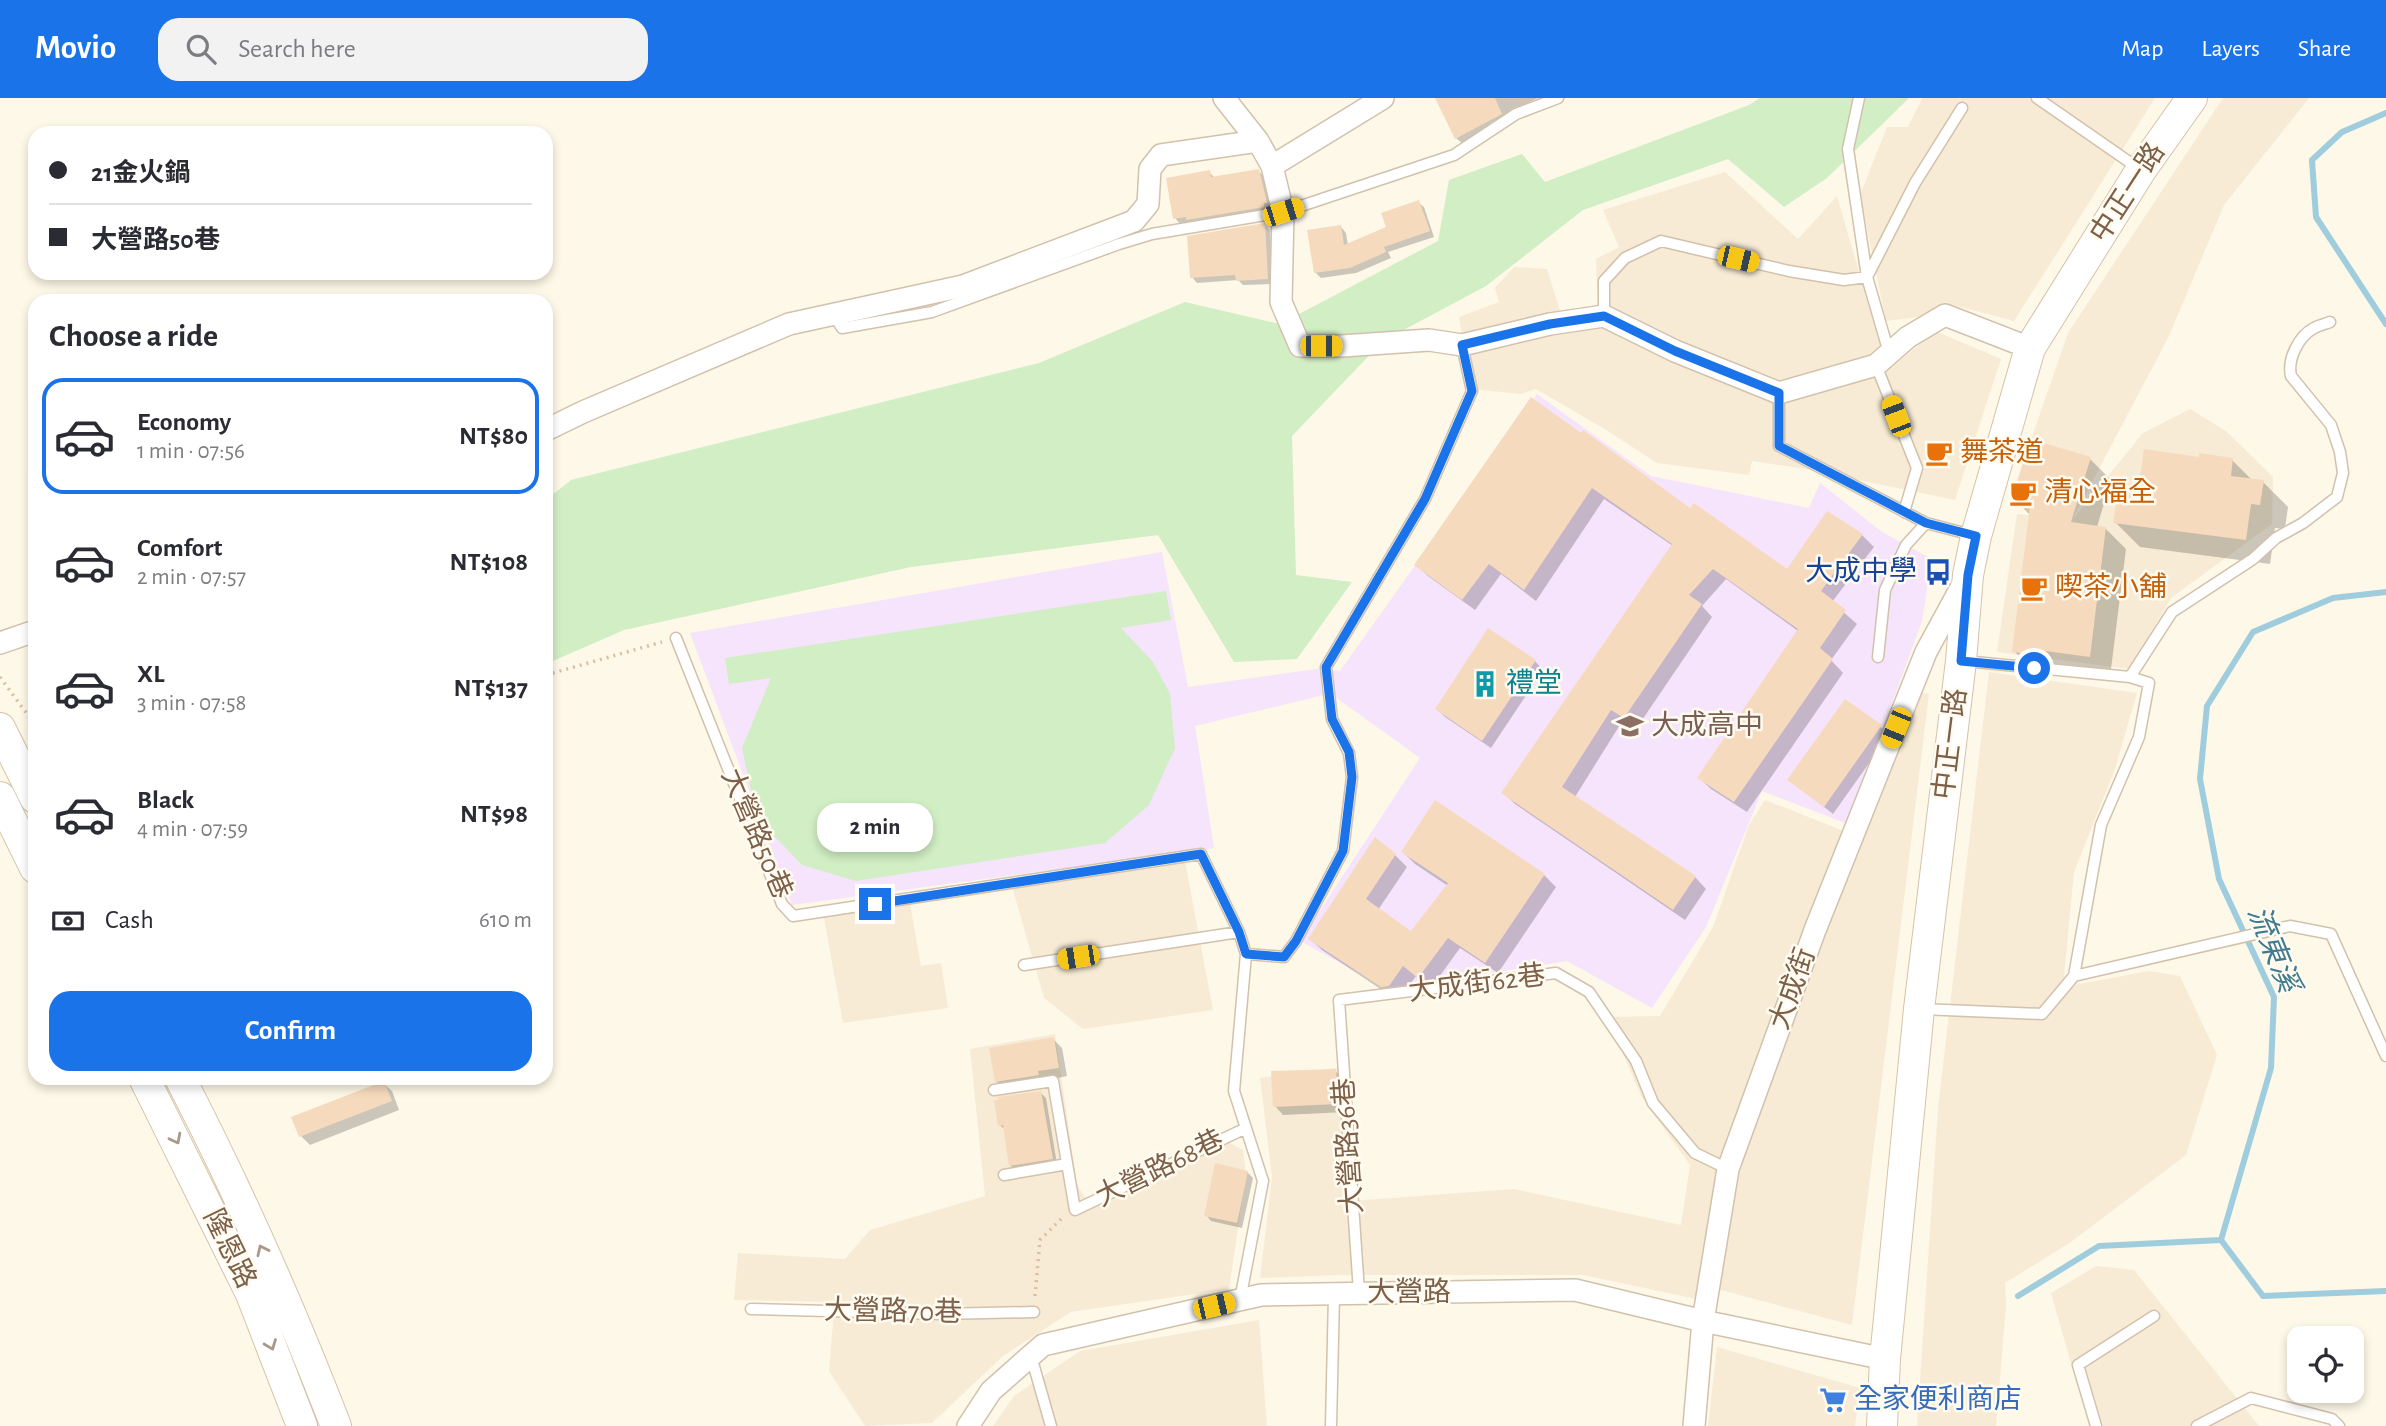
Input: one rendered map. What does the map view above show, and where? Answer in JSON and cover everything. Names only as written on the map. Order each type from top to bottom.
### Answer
[{"type":"main road","name":"中正一路","points":[[1882,1426],[1885,1359],[1919,1009],[1961,661],[1968,575],[1976,536],[2031,348],[2141,170],[2192,98]]},
{"type":"main road","points":[[0,728],[28,784]]},
{"type":"main road","points":[[0,797],[28,853]]},
{"type":"main road","name":"隆恩路","points":[[147,1085],[251,1294],[302,1426]]},
{"type":"main road","name":"隆恩路","points":[[184,1085],[278,1285],[336,1426]]},
{"type":"street","points":[[1224,98],[1258,141],[1272,166],[1283,212],[1281,302],[1300,345],[1342,346],[1429,340],[1462,345],[1550,324],[1604,316],[1675,351],[1779,393],[1882,359],[1908,337],[1945,315],[2031,348]]},
{"type":"street","points":[[1272,166],[1383,98]]},
{"type":"street","points":[[553,427],[789,324],[963,286],[1134,221],[1148,204],[1150,169],[1161,156],[1258,141]]},
{"type":"street","name":"大成街","points":[[1695,1426],[1703,1321],[1728,1169],[1815,930],[1926,652],[1968,575]]},
{"type":"street","points":[[0,643],[28,633]]},
{"type":"street","name":"大營路","points":[[968,1426],[991,1391],[1043,1345],[1261,1296],[1359,1292],[1575,1290],[1703,1321],[1885,1359]]},
{"type":"lane","points":[[833,314],[842,328],[932,312],[1130,240],[1283,212],[1454,155],[1516,114],[1558,98]]},
{"type":"lane","points":[[1859,98],[1848,149],[1867,277],[1882,359],[1917,468],[1904,512]]},
{"type":"lane","points":[[2037,98],[2141,170]]},
{"type":"lane","points":[[1867,277],[1915,183],[1962,108]]},
{"type":"lane","points":[[1604,316],[1604,281],[1625,258],[1661,241],[1789,271],[1844,280],[1867,277]]},
{"type":"lane","points":[[2130,677],[2172,612],[2337,497],[2343,473],[2340,452],[2330,425],[2291,376],[2290,369],[2297,345],[2312,328],[2330,322]]},
{"type":"lane","points":[[1246,954],[1284,957],[1296,941],[1343,851],[1352,777],[1349,752],[1332,719],[1326,667],[1425,499],[1472,391],[1462,345]]},
{"type":"lane","points":[[1779,393],[1779,446],[1926,523],[1976,536]]},
{"type":"lane","points":[[1878,657],[1885,590],[1906,545],[1926,523]]},
{"type":"lane","name":"大營路50巷","points":[[676,638],[782,904],[793,916],[1201,854],[1239,932],[1246,954],[1234,1091],[1263,1181],[1240,1300]]},
{"type":"lane","points":[[1919,1009],[2042,1014],[2074,976],[2101,825],[2139,737],[2149,683],[2130,677],[1961,661]]},
{"type":"lane","points":[[2074,976],[2290,926],[2331,934],[2386,1056]]},
{"type":"lane","points":[[1024,965],[1239,932]]},
{"type":"lane","name":"大成街62巷","points":[[1339,1000],[1556,972],[1589,992],[1636,1061],[1653,1103],[1695,1153],[1728,1169]]},
{"type":"lane","name":"大營路36巷","points":[[1339,1000],[1359,1292]]},
{"type":"lane","name":"大營路68巷","points":[[993,1090],[1053,1081],[1075,1210],[1246,1128]]},
{"type":"lane","points":[[1004,1175],[1067,1164]]},
{"type":"lane","points":[[1331,1426],[1334,1295]]},
{"type":"lane","name":"大營路70巷","points":[[751,1309],[940,1314],[1034,1311]]},
{"type":"lane","points":[[2096,1426],[2078,1365],[2154,1316]]},
{"type":"lane","points":[[1031,1356],[1051,1426]]},
{"type":"lane","points":[[2197,1426],[2251,1398],[2332,1419],[2339,1426]]},
{"type":"path","points":[[553,673],[676,638]]},
{"type":"path","points":[[0,677],[28,715]]},
{"type":"path","name":"大營路68巷","points":[[1034,1311],[1040,1240],[1066,1214],[1075,1210]]},
{"type":"shaded area","points":[[1922,98],[2155,98],[2014,321],[1953,305],[1918,317],[1886,321],[1860,195],[1887,127],[1908,127]]},
{"type":"shaded area","points":[[2223,98],[2309,98],[2224,205],[2169,336],[2072,520],[2009,503],[2068,333]]},
{"type":"shaded area","points":[[1725,172],[1798,239],[1837,196],[1881,348],[1851,366],[1851,384],[1892,367],[1935,331],[2001,359],[1955,500],[1806,469],[1752,461],[1749,475],[1657,463],[1536,389],[1520,394],[1473,389],[1459,317],[1499,302],[1495,288],[1514,267],[1547,269],[1560,311],[1598,312],[1596,259],[1619,247],[1603,210]]},
{"type":"shaded area","name":"大成高中","points":[[1537,394],[1651,476],[1809,508],[1820,483],[1882,532],[1932,559],[1922,621],[1848,824],[1762,791],[1706,927],[1652,1008],[1567,961],[1388,989],[1300,941],[1420,758],[1331,694],[1328,670],[1340,671]]},
{"type":"shaded area","points":[[2190,409],[2226,431],[2273,477],[2272,524],[2171,598],[2130,669],[1997,652],[2017,514],[2072,520],[2143,433]]},
{"type":"shaded area","points":[[1162,552],[1188,687],[1324,668],[1328,694],[1195,726],[1214,848],[792,905],[690,633]]},
{"type":"shaded area","points":[[1989,672],[2137,693],[2115,769],[2074,872],[2063,987],[2149,971],[2180,976],[2217,1055],[2186,1155],[2071,1242],[2005,1283],[2006,1306],[1996,1426],[1917,1426],[1938,1108]]},
{"type":"shaded area","points":[[1914,692],[1929,694],[1852,1325],[1717,1289],[1738,1166]]},
{"type":"shaded area","points":[[1765,800],[1844,831],[1696,1299],[1583,1275],[1340,1275],[1260,1278],[1272,1177],[1260,1078],[1344,1067],[1351,1201],[1514,1189],[1681,1225],[1690,1165],[1642,1098],[1607,1017],[1660,1016],[1713,927],[1749,825]]},
{"type":"shaded area","points":[[1184,856],[1213,1010],[1083,1029],[1044,998],[1011,883]]},
{"type":"shaded area","points":[[909,898],[921,966],[941,963],[948,1008],[843,1023],[822,907]]},
{"type":"shaded area","points":[[1055,1034],[1077,1185],[1090,1205],[1149,1167],[1222,1139],[1243,1150],[1246,1174],[1229,1289],[1071,1312],[1003,1356],[932,1423],[865,1426],[829,1371],[833,1323],[831,1302],[734,1300],[738,1253],[845,1259],[870,1230],[985,1196],[970,1049]]},
{"type":"shaded area","points":[[2096,1266],[2134,1270],[2259,1426],[2089,1426],[2051,1293]]},
{"type":"shaded area","points":[[1259,1320],[1267,1426],[993,1426],[1014,1396],[1080,1351]]},
{"type":"shaded area","points":[[1717,1347],[1860,1388],[1855,1426],[1708,1426]]},
{"type":"green space","points":[[1760,98],[1909,98],[1827,178],[1784,207],[1728,159],[1583,210],[1486,286],[1383,341],[1292,436],[1296,575],[1352,582],[1297,659],[1234,662],[1158,535],[911,567],[624,630],[553,661],[553,494],[571,480],[1039,363],[1185,302],[1280,324],[1438,241],[1449,180],[1522,154],[1545,182],[1749,105]]},
{"type":"green space","points":[[1166,591],[1171,620],[1121,628],[1153,662],[1170,694],[1175,748],[1149,805],[1105,843],[856,881],[802,865],[757,818],[742,748],[771,678],[729,684],[725,658]]},
{"type":"building","points":[[1435,98],[1495,98],[1502,114],[1455,139]]},
{"type":"building","points":[[1259,169],[1267,203],[1264,203],[1264,207],[1186,220],[1186,217],[1173,219],[1166,178],[1210,170],[1211,177]]},
{"type":"building","points":[[1419,200],[1430,231],[1384,247],[1386,252],[1350,268],[1314,273],[1307,230],[1341,225],[1344,245],[1386,227],[1381,213]]},
{"type":"building","points":[[1265,223],[1268,279],[1236,281],[1235,275],[1190,278],[1187,236]]},
{"type":"building","points":[[1531,397],[1581,433],[1583,430],[1690,508],[1694,503],[1787,569],[1827,511],[1863,534],[1821,591],[1846,610],[1820,648],[1833,659],[1734,802],[1697,778],[1798,629],[1713,569],[1689,595],[1702,604],[1624,718],[1611,710],[1562,787],[1696,876],[1673,910],[1501,793],[1672,544],[1592,488],[1524,590],[1489,564],[1462,600],[1414,565]]},
{"type":"building","points":[[2030,439],[2091,457],[2071,522],[2106,527],[2090,657],[2038,650],[2038,655],[2012,652],[2030,505],[2012,500]]},
{"type":"building","points":[[2144,449],[2199,457],[2199,453],[2233,458],[2231,476],[2264,480],[2260,505],[2251,504],[2246,540],[2113,523],[2118,491],[2138,494]]},
{"type":"building","name":"禮堂","points":[[1488,628],[1536,660],[1482,741],[1435,709]]},
{"type":"building","points":[[1845,699],[1882,725],[1824,807],[1787,780]]},
{"type":"building","points":[[1435,800],[1545,874],[1485,963],[1448,938],[1418,978],[1403,966],[1389,986],[1381,987],[1308,939],[1375,837],[1396,854],[1366,899],[1411,931],[1448,883],[1401,852]]},
{"type":"building","points":[[1054,1037],[1059,1068],[1038,1071],[1039,1075],[995,1082],[989,1048]]},
{"type":"building","points":[[1336,1069],[1338,1104],[1273,1107],[1271,1071]]},
{"type":"building","points":[[374,1085],[386,1085],[392,1101],[299,1137],[291,1117]]},
{"type":"building","points":[[1041,1091],[1053,1159],[1009,1166],[1003,1125],[998,1126],[994,1100],[998,1100],[997,1097]]},
{"type":"building","points":[[1215,1163],[1248,1171],[1237,1223],[1204,1216]]},
{"type":"waterway","name":"流東溪","points":[[2386,113],[2342,132],[2312,160],[2316,217],[2386,324]]},
{"type":"waterway","name":"流東溪","points":[[2386,592],[2333,598],[2253,632],[2207,706],[2200,779],[2219,879],[2274,997],[2271,1068],[2221,1240],[2263,1296],[2386,1291]]},
{"type":"waterway","points":[[2018,1296],[2099,1246],[2221,1240]]},
{"type":"place","name":"舞茶道","points":[[1939,453]]},
{"type":"place","name":"清心福全","points":[[2023,493]]},
{"type":"place","name":"大成中學","points":[[1938,572]]},
{"type":"place","name":"喫茶小舖","points":[[2034,588]]},
{"type":"place","name":"禮堂","points":[[1485,684]]},
{"type":"place","name":"大成高中","points":[[1630,726]]},
{"type":"place","name":"全家便利商店","points":[[1833,1400]]},
{"type":"route","points":[[875,904],[1201,854],[1239,932],[1246,954],[1284,957],[1296,941],[1343,851],[1352,777],[1349,752],[1332,719],[1326,667],[1425,499],[1472,391],[1462,345],[1550,324],[1604,316],[1675,351],[1779,393],[1779,446],[1926,523],[1976,536],[1968,575],[1961,661],[2034,668]]}]
